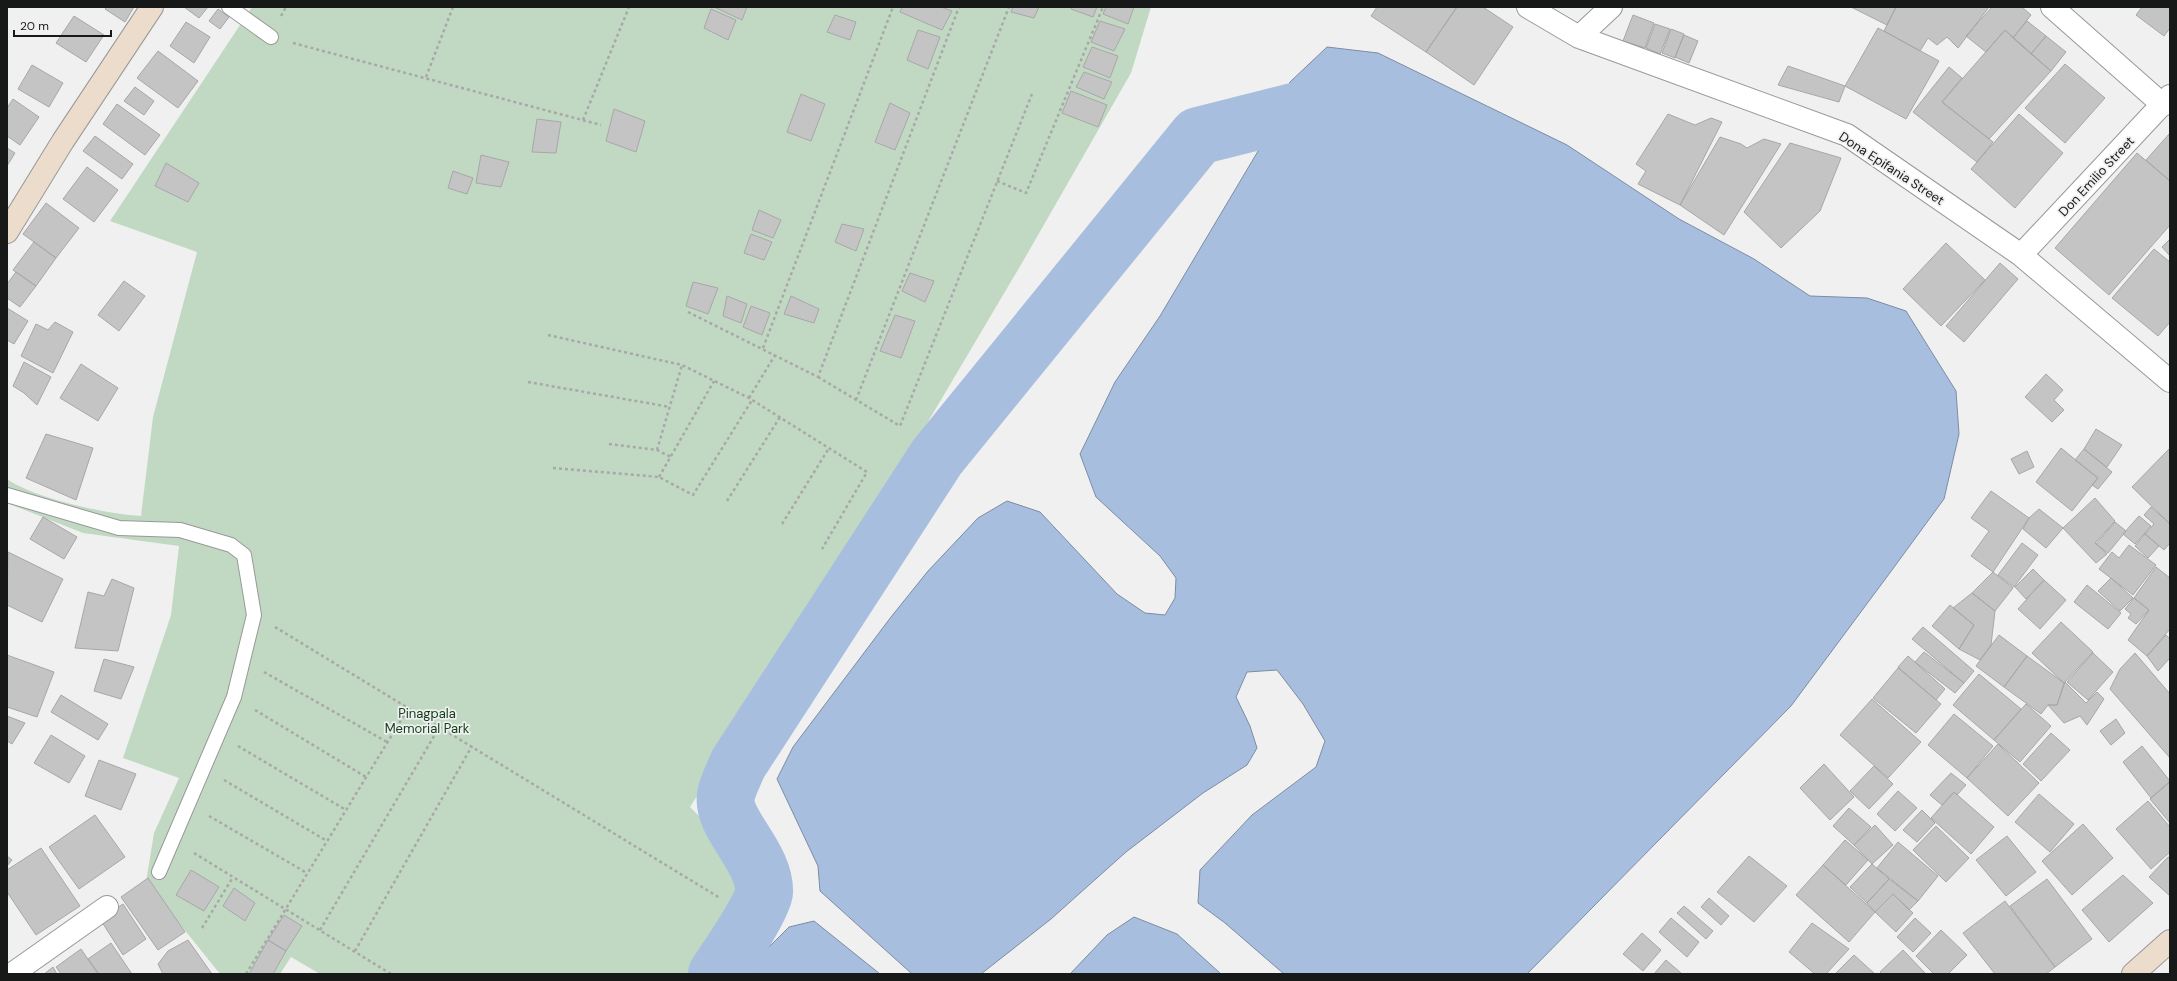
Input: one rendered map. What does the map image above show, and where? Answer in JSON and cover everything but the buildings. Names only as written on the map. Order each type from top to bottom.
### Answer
[{"type":"street","points":[[7,232],[63,141],[152,7]]},
{"type":"street","name":"Dona Epifania Street","points":[[1528,7],[1579,37],[1846,135],[2021,256],[2170,381]]},
{"type":"street","points":[[1579,37],[1611,7]]},
{"type":"street","points":[[2052,7],[2166,100]]},
{"type":"street","name":"Don Emilio Street","points":[[2021,256],[2166,100]]},
{"type":"street","points":[[12,974],[107,907]]},
{"type":"street","points":[[2133,974],[2170,941]]},
{"type":"lane","points":[[228,7],[271,37]]},
{"type":"lane","points":[[7,495],[119,528],[180,530],[231,545],[244,555],[254,615],[234,697],[160,872]]},
{"type":"path","points":[[286,7],[271,37],[601,124]]},
{"type":"path","points":[[426,77],[453,7]]},
{"type":"path","points":[[583,120],[629,7]]},
{"type":"path","points":[[763,348],[893,7]]},
{"type":"path","points":[[818,376],[959,7]]},
{"type":"path","points":[[856,400],[1009,7]]},
{"type":"path","points":[[997,181],[1026,193],[1103,7]]},
{"type":"path","points":[[688,312],[818,376],[900,426],[1032,94]]},
{"type":"path","points":[[548,335],[682,365],[749,398],[867,472],[822,550]]},
{"type":"path","points":[[749,398],[775,355]]},
{"type":"path","points":[[657,450],[682,365]]},
{"type":"path","points":[[659,478],[714,381]]},
{"type":"path","points":[[528,382],[670,407]]},
{"type":"path","points":[[553,468],[659,478],[693,495],[752,400]]},
{"type":"path","points":[[728,501],[780,418]]},
{"type":"path","points":[[609,444],[657,450],[671,457]]},
{"type":"path","points":[[782,524],[829,448]]},
{"type":"path","points":[[254,615],[409,707],[720,898]]},
{"type":"path","points":[[243,659],[387,742]]},
{"type":"path","points":[[234,697],[366,777]]},
{"type":"path","points":[[246,974],[409,707]]},
{"type":"path","points":[[320,930],[440,726]]},
{"type":"path","points":[[218,734],[346,810]]},
{"type":"path","points":[[354,951],[472,746]]},
{"type":"path","points":[[204,768],[327,841]]},
{"type":"path","points":[[188,804],[307,874]]},
{"type":"path","points":[[173,840],[391,974]]},
{"type":"path","points":[[202,928],[233,877]]},
{"type":"green space","name":"Pinagpala Memorial Park","points":[[252,7],[1151,7],[1131,73],[1022,263],[826,594],[690,807],[740,857],[754,887],[699,974],[320,974],[291,957],[280,974],[220,974],[146,882],[154,833],[179,778],[123,758],[171,615],[179,546],[83,533],[7,503],[7,479],[35,493],[53,499],[91,509],[141,516],[153,417],[197,252],[110,221]]},
{"type":"water","points":[[1327,47],[1378,53],[1567,145],[1679,219],[1754,259],[1810,296],[1867,298],[1906,311],[1956,391],[1959,434],[1944,499],[1791,706],[1527,974],[1284,974],[1225,923],[1198,903],[1200,870],[1252,815],[1316,767],[1325,741],[1303,704],[1277,670],[1247,672],[1236,697],[1250,726],[1257,748],[1247,765],[1203,793],[1126,852],[1051,919],[981,974],[912,974],[820,891],[818,866],[777,779],[793,747],[891,617],[928,571],[978,518],[1007,501],[1040,512],[1117,594],[1145,613],[1165,615],[1175,598],[1176,578],[1160,556],[1096,497],[1080,454],[1115,382],[1160,316],[1270,131],[1290,82]]},
{"type":"water","points":[[1134,917],[1177,934],[1221,974],[1070,974],[1107,935]]},
{"type":"water","points":[[814,921],[880,974],[748,974],[762,954],[789,927]]},
{"type":"waterway","points":[[717,974],[752,920],[764,893],[763,880],[758,867],[752,854],[736,829],[726,806],[728,787],[738,764],[937,457],[1198,136],[1313,107]]}]
